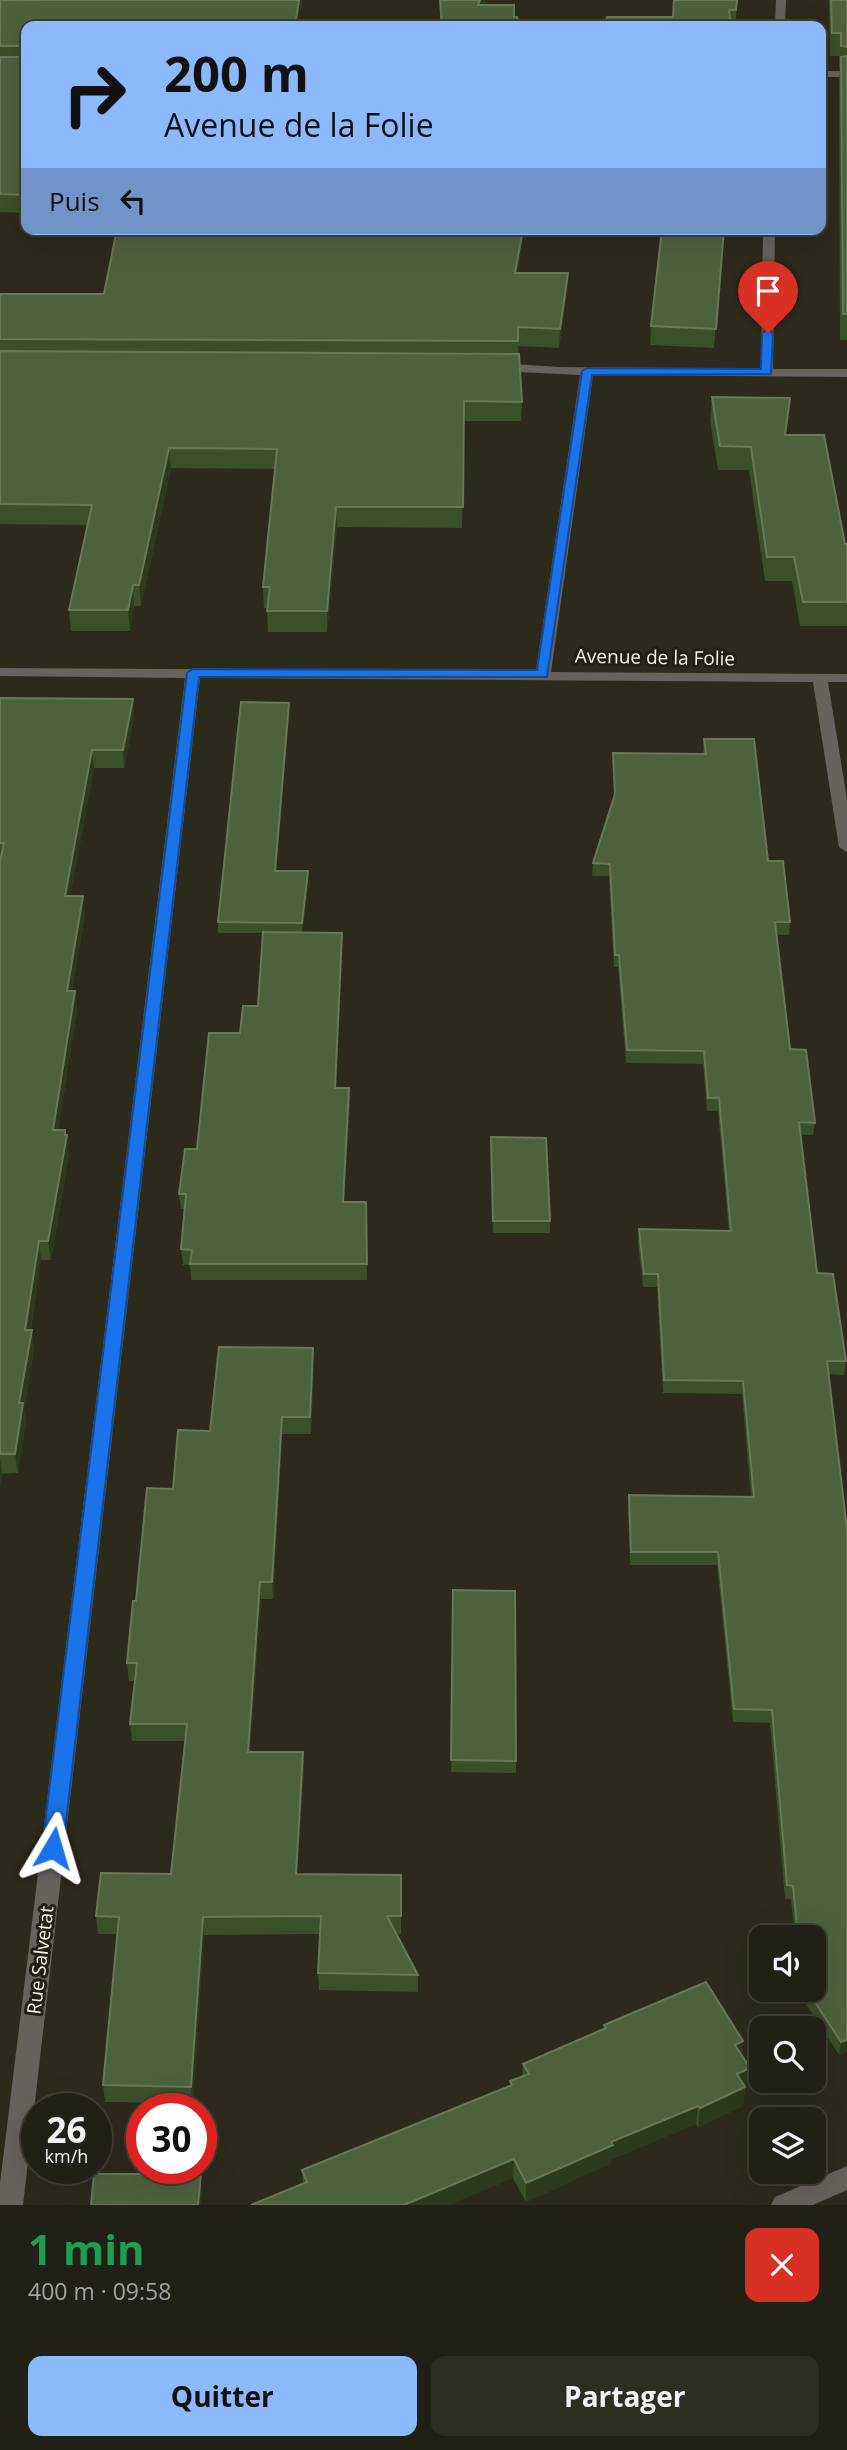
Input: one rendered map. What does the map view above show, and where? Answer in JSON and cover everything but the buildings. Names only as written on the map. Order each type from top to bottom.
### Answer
[{"type":"street","points":[[780,21],[781,0]]},
{"type":"street","points":[[826,74],[847,74]]},
{"type":"street","points":[[767,372],[769,235]]},
{"type":"street","points":[[478,367],[587,371],[847,373]]},
{"type":"street","points":[[542,674],[587,371]]},
{"type":"street","name":"Avenue de la Folie","points":[[0,672],[847,678]]},
{"type":"street","name":"Rue Salvetat","points":[[10,2205],[193,673]]},
{"type":"street","points":[[820,678],[847,847]]},
{"type":"street","points":[[784,2205],[847,2178]]},
{"type":"route","points":[[53,1848],[193,673],[542,674],[587,371],[767,372],[768,333]]}]
